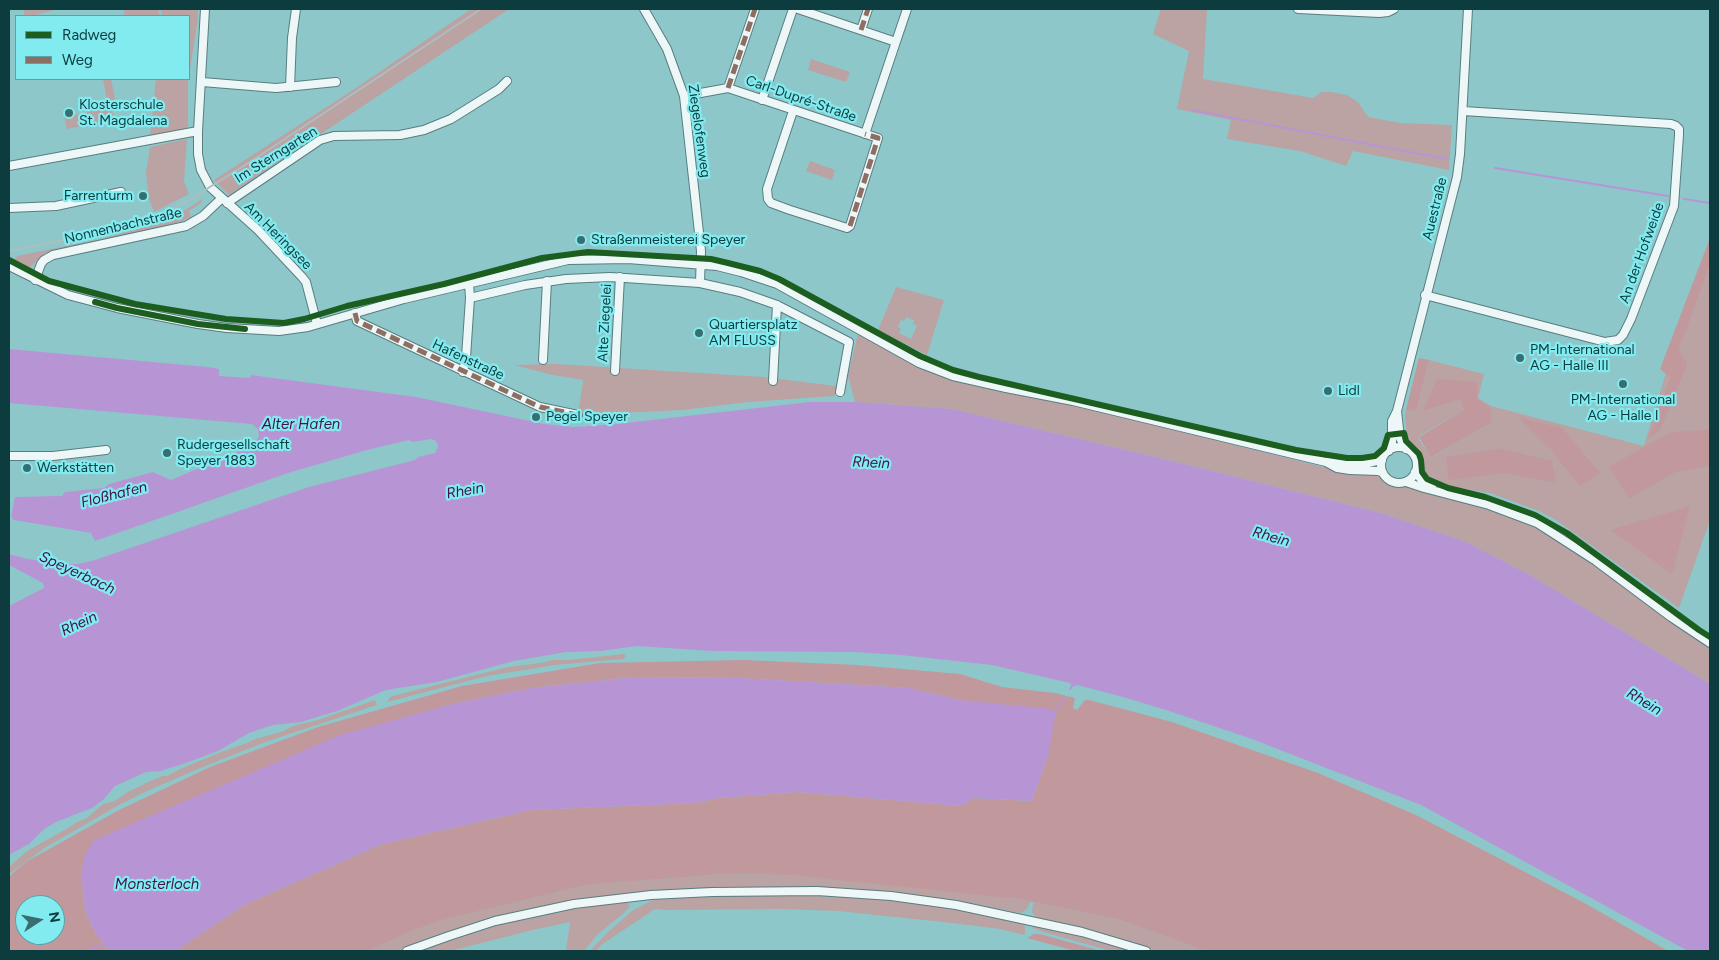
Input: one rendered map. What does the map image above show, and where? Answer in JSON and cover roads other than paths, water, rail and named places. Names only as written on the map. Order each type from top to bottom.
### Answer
[{"type":"street","name":"Am Heringsee","points":[[205,9],[198,131],[198,154],[201,170],[210,187],[258,230],[306,282],[317,324]]},
{"type":"street","points":[[290,87],[292,38],[296,9]]},
{"type":"street","name":"Ziegelofenweg","points":[[644,9],[667,49],[684,96],[700,237],[701,264]]},
{"type":"street","name":"Carl-Dupré-Straße","points":[[728,88],[755,9]]},
{"type":"street","points":[[762,100],[793,9]]},
{"type":"street","points":[[798,9],[896,42]]},
{"type":"street","points":[[861,30],[868,9]]},
{"type":"street","points":[[793,111],[767,188],[768,199],[771,203],[790,210],[847,228],[850,226],[878,138],[865,134],[907,9]]},
{"type":"street","points":[[1298,9],[1378,13],[1394,9]]},
{"type":"street","name":"Auestraße","points":[[1388,451],[1392,442],[1392,421],[1397,411],[1456,177],[1460,154],[1468,9]]},
{"type":"street","points":[[202,82],[290,87],[336,82]]},
{"type":"street","name":"Im Sterngarten","points":[[225,200],[320,140],[334,136],[400,135],[424,130],[451,119],[507,82]]},
{"type":"street","name":"Carl-Dupré-Straße","points":[[684,96],[728,88],[865,134]]},
{"type":"street","name":"An der Hofweide","points":[[1426,295],[1605,342],[1618,340],[1623,335],[1631,319],[1674,206],[1679,135],[1676,126],[1671,124],[1463,111]]},
{"type":"street","points":[[9,166],[198,131]]},
{"type":"street","points":[[9,208],[56,206],[121,192]]},
{"type":"street","name":"Nonnenbachstraße","points":[[35,280],[41,264],[53,255],[186,226],[225,200]]},
{"type":"street","points":[[9,266],[35,280],[77,297],[117,308],[198,324],[279,331],[317,324],[469,283],[568,260],[628,259],[701,264],[741,272],[777,284],[934,370],[953,376],[1073,401],[1326,462],[1336,468],[1382,472],[1388,479],[1394,482],[1406,482],[1489,505],[1537,523],[1596,561],[1671,617],[1710,643]]},
{"type":"street","points":[[700,283],[701,264]]},
{"type":"street","name":"Alte Ziegelei","points":[[470,298],[547,281],[597,277],[700,283],[740,292],[777,305],[848,342]]},
{"type":"street","name":"Alte Ziegelei","points":[[615,370],[620,277]]},
{"type":"street","points":[[543,360],[547,281]]},
{"type":"street","points":[[463,372],[466,364],[470,298],[469,283]]},
{"type":"street","points":[[773,380],[777,305]]},
{"type":"street","name":"Hafenstraße","points":[[355,313],[357,321],[540,408],[578,415]]},
{"type":"street","points":[[840,392],[848,342],[855,327]]},
{"type":"street","name":"Auestraße","points":[[1397,411],[1400,438],[1406,449]]},
{"type":"street","points":[[1382,472],[1382,460],[1388,451],[1399,448],[1406,449],[1411,452],[1416,460],[1415,472],[1406,482]]},
{"type":"street","points":[[9,456],[64,455],[106,450]]},
{"type":"street","points":[[1326,462],[1337,461],[1362,464],[1382,460]]},
{"type":"street","points":[[1415,472],[1422,480],[1438,491]]},
{"type":"street","points":[[407,951],[495,922],[574,904],[651,895],[712,892],[817,891],[891,896],[956,905],[1082,932],[1146,951]]},
{"type":"water","points":[[9,349],[208,367],[219,369],[219,376],[250,378],[251,375],[416,397],[544,424],[573,427],[608,425],[810,402],[855,402],[952,409],[1381,513],[1466,542],[1530,575],[1710,684],[1710,951],[1688,951],[1421,805],[1252,739],[1123,697],[1077,685],[1073,687],[1070,683],[992,665],[855,652],[711,651],[637,646],[601,651],[566,652],[514,661],[437,682],[386,690],[337,711],[301,722],[273,725],[249,733],[218,751],[183,764],[160,771],[146,772],[115,786],[104,799],[92,808],[56,822],[44,829],[29,844],[9,855],[9,606],[44,588],[43,583],[9,565],[9,554],[56,564],[78,564],[95,560],[309,487],[415,460],[418,457],[435,453],[438,447],[436,441],[431,439],[413,442],[409,440],[367,450],[288,473],[95,541],[91,533],[14,520],[11,517],[15,497],[62,496],[65,492],[104,488],[109,484],[153,472],[171,480],[254,445],[259,436],[258,429],[252,424],[9,403]]},
{"type":"water","name":"Monsterloch","points":[[634,677],[740,678],[909,688],[961,700],[1056,711],[1049,752],[1032,801],[974,798],[961,806],[798,792],[719,798],[694,803],[531,810],[382,844],[246,904],[175,951],[111,951],[96,935],[85,910],[81,873],[85,855],[94,840],[340,735],[452,704],[532,688]]},
{"type":"waterway","points":[[1192,110],[1446,159]]},
{"type":"waterway","points":[[1495,168],[1668,196]]},
{"type":"waterway","points":[[1684,199],[1710,203]]},
{"type":"waterway","points":[[1056,711],[1065,697]]},
{"type":"waterway","points":[[86,951],[106,944]]},
{"type":"railway","points":[[9,251],[126,227],[189,200],[250,162],[481,9]]},
{"type":"place","name":"Klosterschule St. Magdalena","points":[[69,113]]},
{"type":"place","name":"Farrenturm","points":[[143,196]]},
{"type":"place","name":"Straßenmeisterei Speyer","points":[[581,240]]},
{"type":"place","name":"Quartiersplatz AM FLUSS","points":[[699,333]]},
{"type":"place","name":"PM-International AG - Halle III","points":[[1520,358]]},
{"type":"place","name":"PM-International AG - Halle I","points":[[1623,384]]},
{"type":"place","name":"Lidl","points":[[1328,391]]},
{"type":"place","name":"Pegel Speyer","points":[[536,417]]},
{"type":"place","name":"Rudergesellschaft Speyer 1883","points":[[167,453]]},
{"type":"place","name":"Werkstätten","points":[[27,468]]},
{"type":"water label","name":"Alter Hafen","points":[[301,425]]},
{"type":"water label","name":"Rhein","points":[[871,463]]},
{"type":"water label","name":"Rhein","points":[[465,491]]},
{"type":"water label","name":"Floßhafen","points":[[114,495]]},
{"type":"water label","name":"Rhein","points":[[1271,537]]},
{"type":"water label","name":"Speyerbach","points":[[77,573]]},
{"type":"water label","name":"Rhein","points":[[79,624]]},
{"type":"water label","name":"Rhein","points":[[1644,702]]}]
